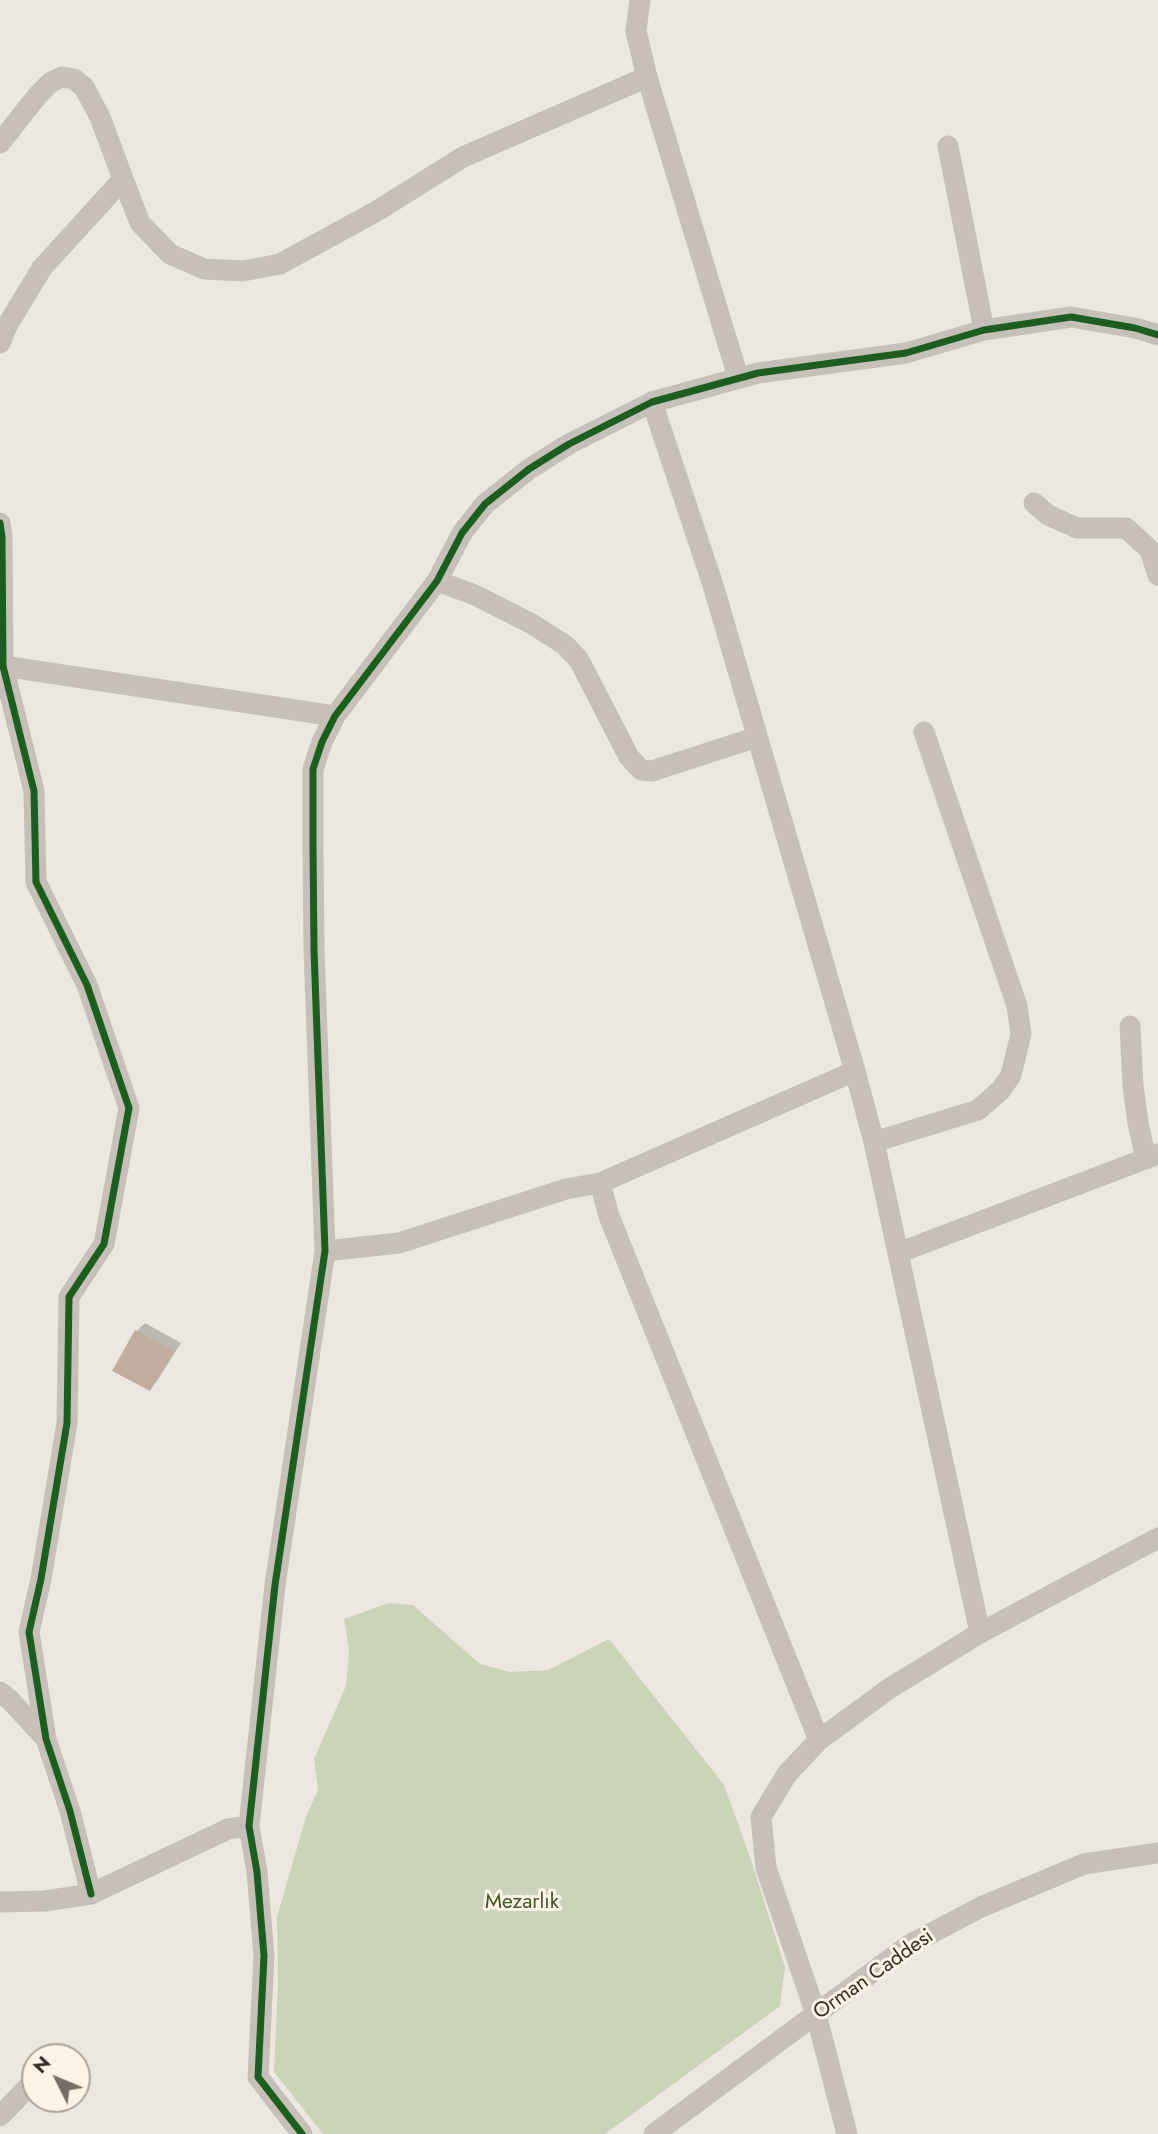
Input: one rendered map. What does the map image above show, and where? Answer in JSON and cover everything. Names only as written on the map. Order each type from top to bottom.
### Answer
[{"type":"street","points":[[640,0],[636,31],[647,77],[738,377]]},
{"type":"street","points":[[0,144],[51,82],[62,78],[74,79],[84,87],[100,117],[140,223],[170,254],[204,269],[243,271],[280,264],[377,211],[463,157],[647,77]]},
{"type":"street","points":[[948,146],[984,330]]},
{"type":"street","points":[[0,343],[41,268],[123,179]]},
{"type":"street","points":[[302,2134],[258,2077],[264,1956],[257,1872],[249,1826],[275,1585],[325,1251],[314,950],[313,769],[322,742],[335,716],[437,581],[462,533],[485,504],[529,469],[569,444],[652,402],[738,377],[906,353],[984,330],[1071,317],[1135,328],[1158,335]]},
{"type":"street","points":[[652,402],[713,585],[874,1142],[980,1633]]},
{"type":"street","points":[[1034,503],[1048,515],[1077,528],[1126,528],[1150,550],[1158,575]]},
{"type":"street","points":[[0,523],[3,666],[34,791],[37,882],[87,985],[129,1108],[104,1244],[69,1297],[66,1423],[41,1579],[29,1632],[47,1739],[70,1811],[90,1894]]},
{"type":"street","points":[[437,581],[475,595],[532,624],[565,645],[579,660],[629,757],[641,770],[652,771],[757,737]]},
{"type":"street","points":[[3,666],[335,716]]},
{"type":"street","points":[[874,1142],[978,1110],[1001,1090],[1011,1075],[1021,1034],[1017,1006],[925,732]]},
{"type":"street","points":[[898,1252],[1152,1156],[1138,1123],[1130,1026]]},
{"type":"street","points":[[325,1251],[399,1243],[566,1189],[600,1183],[855,1071]]},
{"type":"street","points":[[600,1183],[610,1216],[819,1740]]},
{"type":"street","points":[[847,2134],[816,2014],[766,1868],[761,1817],[787,1774],[819,1740],[890,1688],[980,1633],[1158,1538]]},
{"type":"street","points":[[0,1692],[47,1739]]},
{"type":"street","points":[[0,1902],[45,1901],[90,1894],[228,1829],[249,1826]]},
{"type":"street","name":"Orman Caddesi","points":[[654,2134],[909,1945],[981,1907],[1083,1864],[1158,1853]]},
{"type":"street","points":[[0,2116],[21,2094]]},
{"type":"green space","name":"Mezarlık","points":[[389,1603],[413,1605],[480,1664],[510,1672],[548,1670],[609,1639],[724,1785],[785,1967],[780,2006],[605,2134],[323,2134],[274,2072],[278,1983],[277,1917],[306,1817],[318,1790],[314,1759],[346,1686],[349,1651],[344,1619]]},
{"type":"building","points":[[135,1330],[175,1351],[150,1391],[112,1371]]},
{"type":"cycle path","points":[[302,2134],[258,2077],[264,1956],[257,1872],[249,1826],[275,1585],[325,1251],[314,950],[313,845],[313,769],[322,742],[335,716],[437,581],[462,533],[485,504],[529,469],[569,444],[652,402],[758,373],[906,353],[984,330],[1071,317],[1135,328],[1158,335]]},
{"type":"cycle path","points":[[0,523],[3,666],[34,791],[36,882],[87,985],[129,1108],[104,1244],[69,1297],[67,1423],[41,1579],[29,1632],[46,1739],[70,1811],[91,1894]]}]
